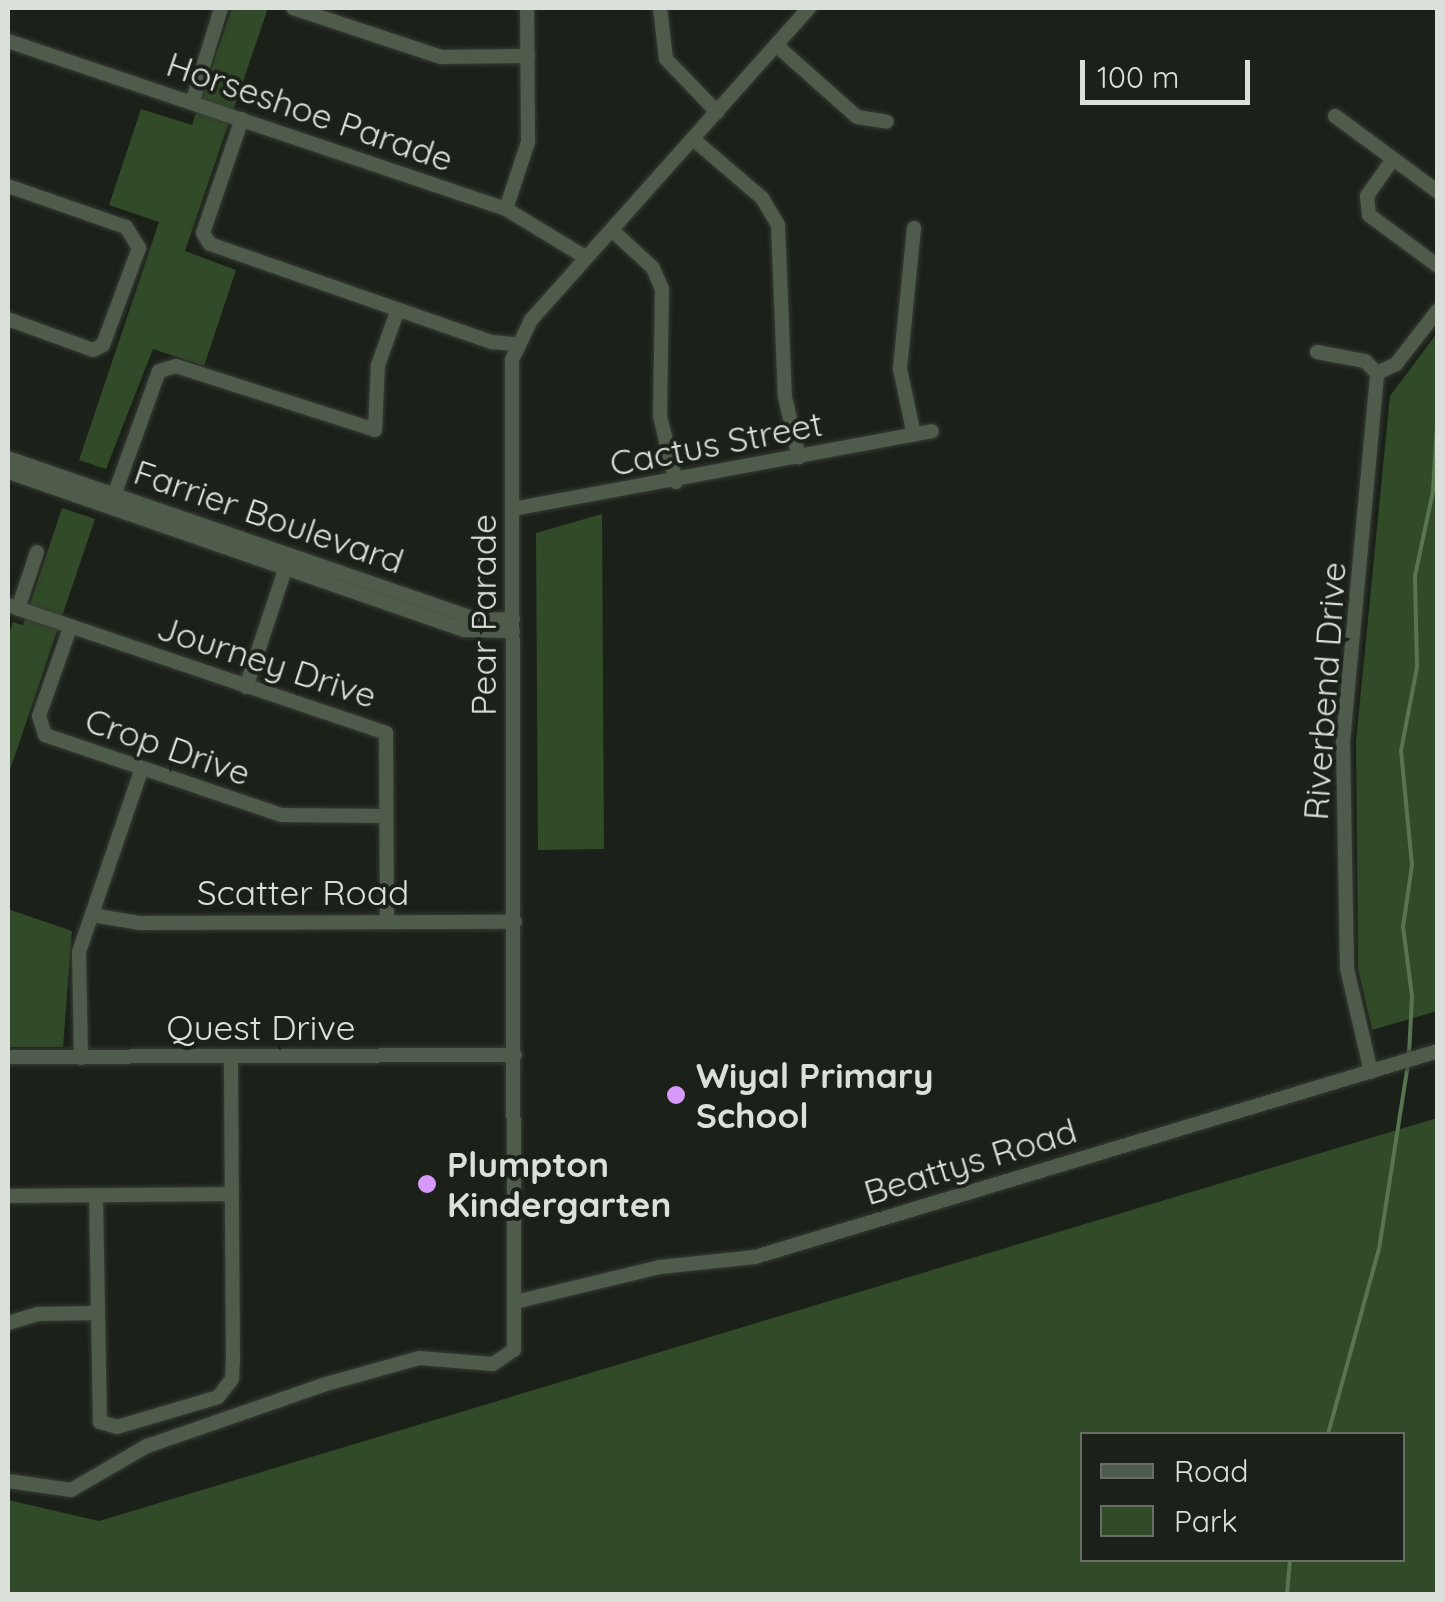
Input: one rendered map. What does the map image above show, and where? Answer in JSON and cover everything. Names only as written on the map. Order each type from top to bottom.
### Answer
[{"type":"street","points":[[192,102],[221,8]]},
{"type":"street","points":[[293,8],[441,57],[528,56]]},
{"type":"street","points":[[506,209],[528,142],[528,8]]},
{"type":"street","points":[[660,8],[666,59],[717,112]]},
{"type":"street","points":[[242,119],[204,233],[210,244],[492,342],[517,344],[585,257],[809,8]]},
{"type":"street","name":"Horseshoe Parade","points":[[8,42],[506,209],[585,257]]},
{"type":"street","points":[[776,45],[857,117],[887,122]]},
{"type":"street","points":[[1336,116],[1438,192]]},
{"type":"street","points":[[693,139],[762,198],[778,225],[785,396],[799,457]]},
{"type":"street","points":[[1393,159],[1367,196],[1369,215],[1438,266]]},
{"type":"street","points":[[8,186],[126,227],[139,248],[103,345],[93,350],[8,319]]},
{"type":"street","points":[[914,228],[900,369],[914,435]]},
{"type":"street","points":[[612,231],[653,268],[662,289],[660,416],[676,482]]},
{"type":"street","points":[[112,500],[159,371],[176,366],[362,431],[374,430],[378,365],[398,309]]},
{"type":"street","points":[[1317,352],[1365,360],[1377,373],[1396,364],[1438,310]]},
{"type":"street","name":"Pear Parade","points":[[8,1481],[53,1490],[85,1486],[147,1446],[326,1384],[420,1358],[493,1364],[514,1350],[512,510],[517,344]]},
{"type":"street","name":"Riverbend Drive","points":[[1371,1072],[1347,970],[1343,742],[1377,373]]},
{"type":"street","name":"Cactus Street","points":[[512,510],[932,431]]},
{"type":"street","name":"Farrier Boulevard","points":[[8,458],[464,630],[513,625]]},
{"type":"street","name":"Farrier Boulevard","points":[[8,472],[112,500]]},
{"type":"street","points":[[13,607],[37,552]]},
{"type":"street","points":[[246,687],[287,564]]},
{"type":"street","name":"Journey Drive","points":[[13,607],[386,733],[387,922]]},
{"type":"street","name":"Crop Drive","points":[[70,628],[40,728],[141,771],[282,815],[386,816]]},
{"type":"street","points":[[81,1058],[78,960],[141,771]]},
{"type":"street","name":"Scatter Road","points":[[92,915],[140,923],[514,922]]},
{"type":"street","name":"Beattys Road","points":[[515,1302],[660,1267],[755,1257],[1438,1051]]},
{"type":"street","name":"Quest Drive","points":[[8,1058],[515,1055]]},
{"type":"street","points":[[96,1196],[98,1407],[106,1426],[227,1392],[233,1360],[230,1057]]},
{"type":"street","points":[[8,1196],[231,1194]]},
{"type":"street","points":[[8,1323],[37,1314],[97,1313]]},
{"type":"green space","points":[[232,8],[268,8],[185,251],[236,270],[204,366],[153,349],[106,469],[79,460],[159,222],[109,205],[141,109],[192,125]]},
{"type":"green space","points":[[1437,333],[1437,1011],[1372,1030],[1358,969],[1356,741],[1390,396]]},
{"type":"green space","points":[[62,508],[95,519],[8,776],[8,639],[13,622],[23,625]]},
{"type":"green space","points":[[602,514],[604,849],[538,850],[536,533]]},
{"type":"green space","points":[[8,909],[72,931],[63,1047],[8,1047]]},
{"type":"green space","points":[[1437,1118],[1437,1594],[8,1594],[8,1500],[99,1521]]},
{"type":"waterway","points":[[1409,1054],[1412,996],[1403,927],[1412,865],[1401,751],[1417,667],[1415,576],[1433,491],[1438,409]]},
{"type":"waterway","points":[[1329,1432],[1379,1249],[1408,1063]]},
{"type":"waterway","points":[[1287,1594],[1290,1562]]},
{"type":"place","name":"Wiyal Primary School","points":[[676,1095]]},
{"type":"place","name":"Plumpton Kindergarten","points":[[427,1184]]}]
